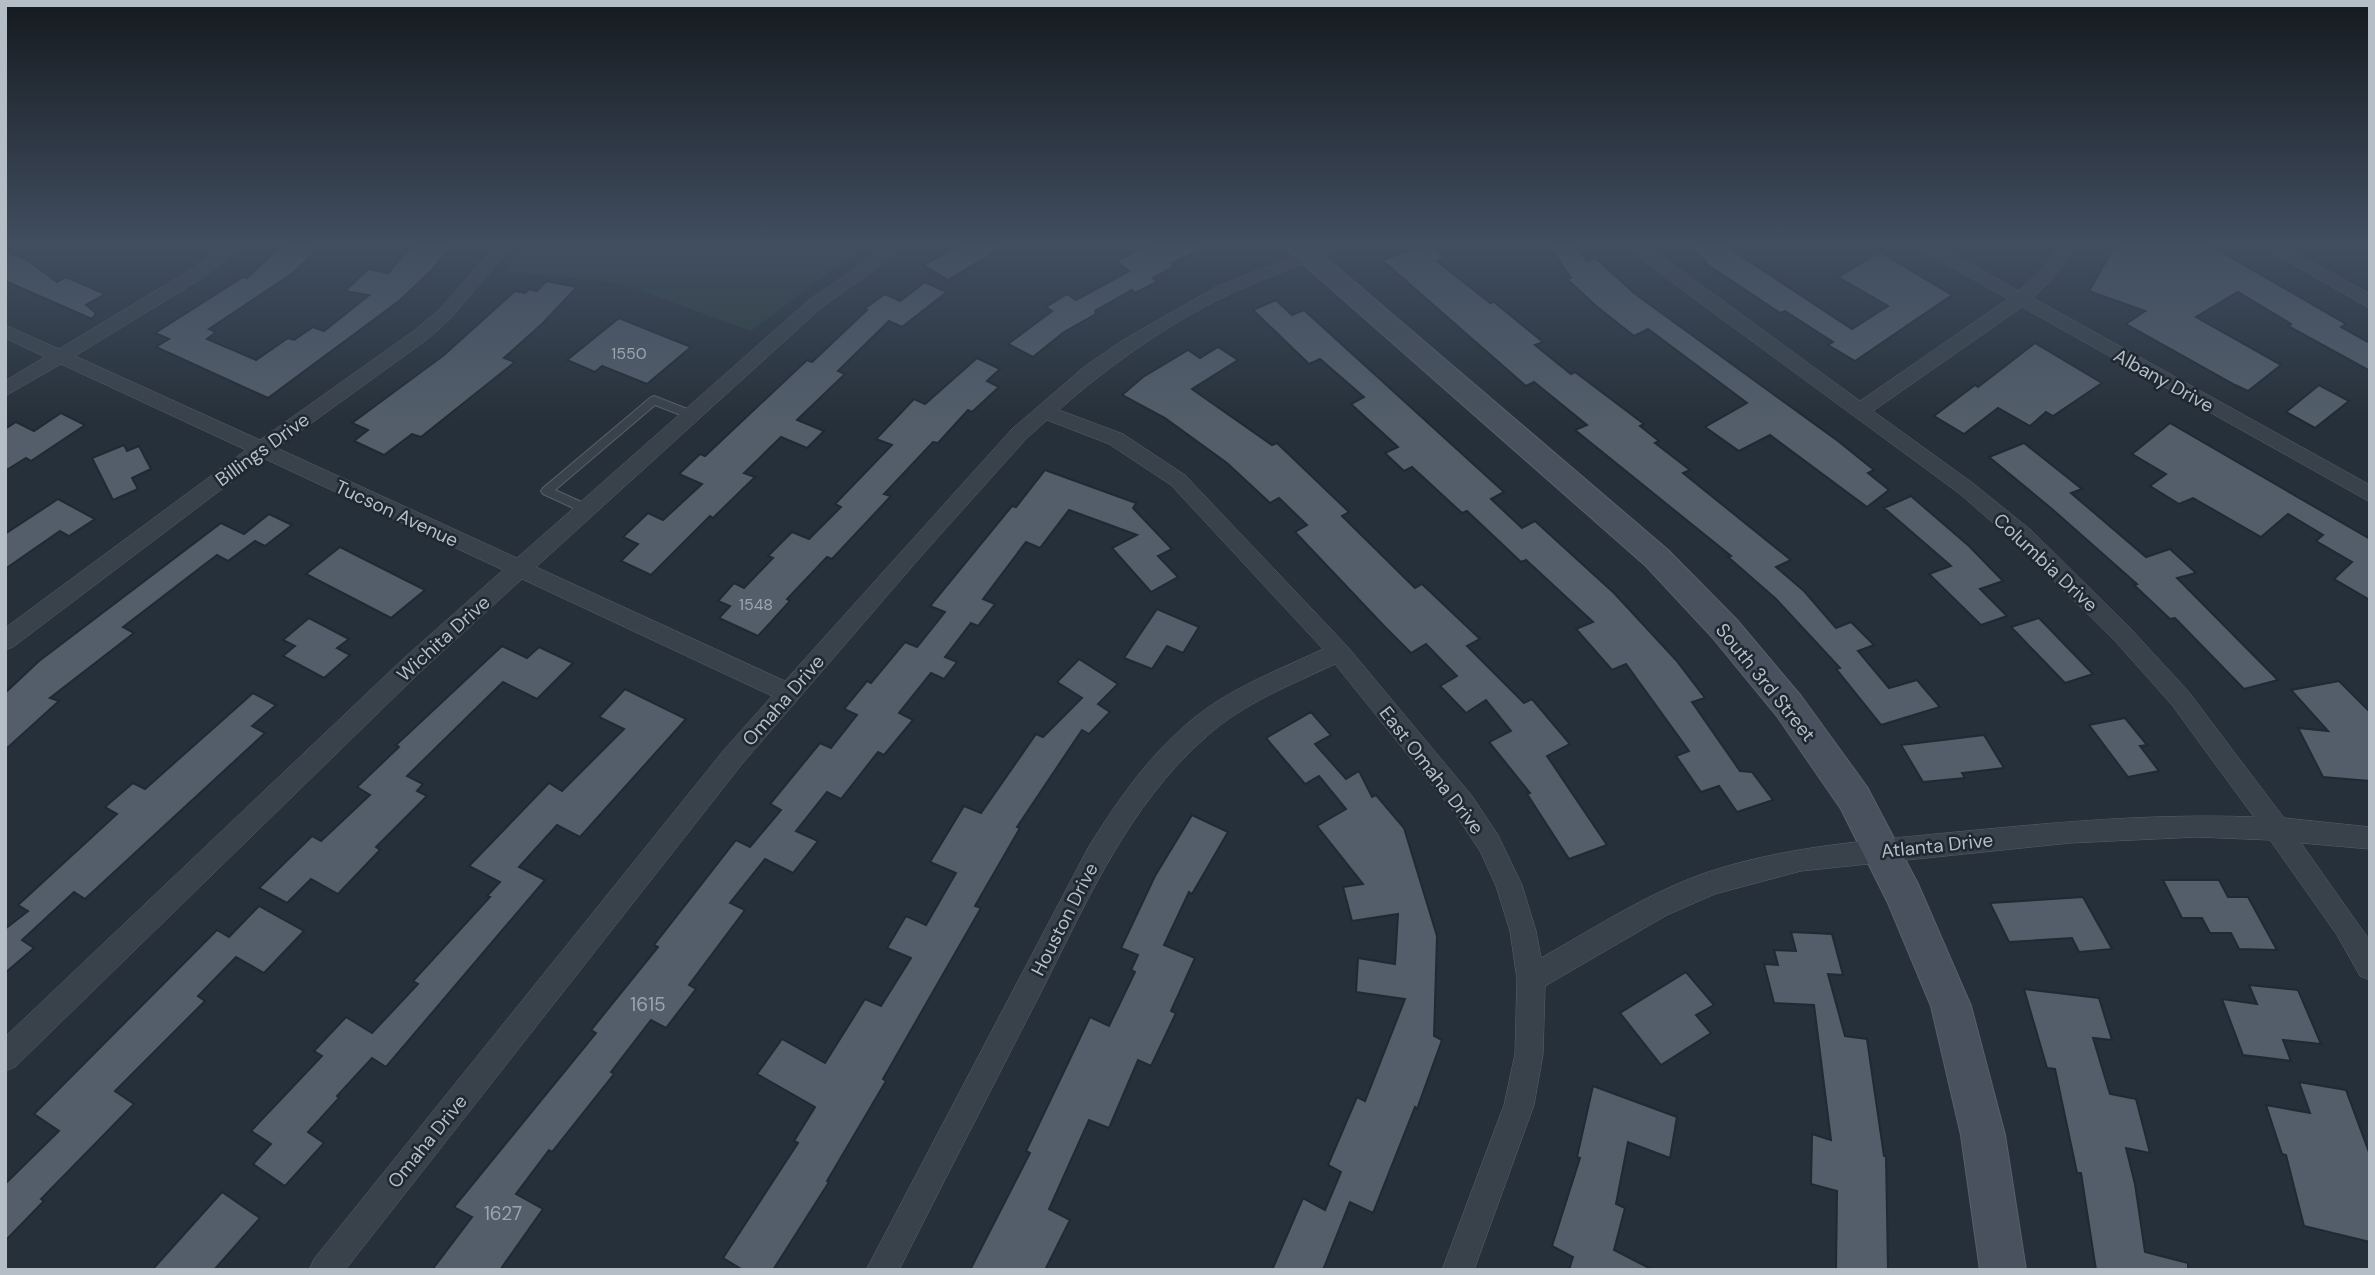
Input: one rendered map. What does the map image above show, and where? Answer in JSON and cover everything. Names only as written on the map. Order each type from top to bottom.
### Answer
[{"type":"street","points":[[5,390],[148,304]]},
{"type":"street","name":"Billings Drive","points":[[5,641],[260,450],[422,334],[454,304]]},
{"type":"street","name":"Wichita Drive","points":[[5,1057],[411,666],[815,304]]},
{"type":"street","name":"Omaha Drive","points":[[325,1270],[733,757],[915,548],[1043,411],[1091,371],[1130,344],[1200,304]]},
{"type":"street","name":"South 3rd Street","points":[[1373,304],[1468,395],[1580,488],[1657,558],[1789,706],[1854,798],[1904,896],[1951,1006],[1983,1135],[2003,1270]]},
{"type":"street","name":"Columbia Drive","points":[[1713,304],[1945,472],[2024,537],[2123,635],[2180,698],[2346,926],[2370,967]]},
{"type":"street","points":[[1860,410],[2014,304]]},
{"type":"street","name":"Albany Drive","points":[[2029,304],[2370,495]]},
{"type":"street","name":"Tucson Avenue","points":[[5,331],[789,693]]},
{"type":"street","name":"East Omaha Drive","points":[[1043,411],[1116,439],[1149,458],[1178,480],[1339,652],[1463,804],[1489,843],[1509,885],[1523,931],[1531,979],[1529,1054],[1519,1105],[1458,1270]]},
{"type":"street","name":"Houston Drive","points":[[882,1270],[1097,856],[1123,813],[1161,765],[1224,710],[1246,696],[1339,652]]},
{"type":"street","name":"Atlanta Drive","points":[[1531,979],[1658,906],[1712,883],[1769,865],[1801,859],[2070,832],[2197,826],[2277,829],[2370,838]]},
{"type":"lane","points":[[586,509],[547,491],[654,400],[691,415]]},
{"type":"green space","points":[[675,304],[788,304],[751,331]]},
{"type":"building","points":[[57,304],[89,304],[86,305],[96,313],[92,319]]},
{"type":"building","points":[[201,304],[247,304],[209,329],[216,332],[207,339],[256,360],[288,338],[294,340],[313,327],[324,331],[358,304],[396,304],[268,398],[156,347],[169,339],[155,333]]},
{"type":"building","points":[[501,304],[561,304],[504,358],[515,362],[421,437],[412,434],[384,455],[354,441],[368,430],[352,423],[444,355]]},
{"type":"building","points":[[872,304],[932,304],[902,327],[889,321],[838,371],[845,374],[797,420],[824,431],[807,448],[781,437],[744,473],[755,477],[713,518],[710,516],[651,575],[621,561],[638,544],[623,537],[648,513],[663,520],[702,484],[679,474],[700,454],[705,456],[807,360],[812,362],[867,310],[864,309]]},
{"type":"building","points":[[1052,304],[1108,304],[1095,311],[1096,314],[1064,332],[1033,357],[1008,344],[1052,311],[1046,307]]},
{"type":"building","points":[[1268,304],[1280,304],[1292,315],[1304,310],[1504,492],[1491,499],[1522,528],[1535,521],[1614,593],[1676,660],[1705,698],[1692,702],[1740,771],[1752,772],[1773,800],[1737,812],[1719,786],[1701,792],[1676,756],[1689,751],[1626,664],[1612,670],[1576,629],[1593,622],[1526,560],[1521,562],[1467,511],[1462,513],[1412,467],[1404,471],[1385,453],[1398,447],[1351,404],[1364,397],[1320,359],[1309,364],[1253,310]]},
{"type":"building","points":[[1432,304],[1496,304],[1543,342],[1535,345],[1571,374],[1575,372],[1644,424],[1640,426],[1659,441],[1655,443],[1690,470],[1683,473],[1791,560],[1776,567],[1804,591],[1836,628],[1851,622],[1874,645],[1858,651],[1889,688],[1917,680],[1940,707],[1881,725],[1836,669],[1840,668],[1776,599],[1728,557],[1731,556],[1575,430],[1587,425],[1534,382],[1526,386]]},
{"type":"building","points":[[1593,304],[1648,304],[1838,441],[1874,470],[1868,473],[1889,490],[1867,507],[1770,435],[1739,451],[1705,427],[1747,403],[1648,329],[1634,336]]},
{"type":"building","points":[[1766,304],[1813,304],[1852,329],[1888,306],[1884,304],[1940,304],[1855,361],[1828,345],[1833,342],[1785,311],[1780,313]]},
{"type":"building","points":[[2124,304],[2219,304],[2196,317],[2281,365],[2248,391],[2126,324],[2145,311]]},
{"type":"building","points":[[2257,304],[2311,304],[2346,324],[2341,327],[2370,343],[2370,371],[2288,326],[2291,324]]},
{"type":"building","points":[[619,318],[691,347],[647,384],[602,366],[595,372],[567,360]]},
{"type":"building","points":[[2035,343],[2102,383],[2053,416],[2046,412],[2030,426],[1998,408],[1964,434],[1934,416],[1975,385],[1978,387]]},
{"type":"building","points":[[1218,347],[1238,360],[1192,389],[1272,445],[1277,443],[1349,512],[1342,516],[1415,588],[1422,584],[1480,639],[1467,646],[1524,703],[1532,699],[1570,744],[1547,756],[1607,845],[1569,859],[1527,794],[1530,793],[1489,742],[1511,731],[1486,700],[1466,713],[1440,686],[1457,676],[1426,644],[1411,653],[1385,627],[1295,532],[1307,525],[1279,498],[1270,503],[1227,463],[1165,418],[1122,395],[1143,377],[1188,350],[1200,358]]},
{"type":"building","points":[[977,358],[1000,369],[987,381],[999,387],[972,412],[968,410],[938,443],[933,442],[884,494],[891,496],[832,559],[827,557],[787,599],[790,601],[758,636],[719,618],[730,606],[718,601],[734,583],[744,588],[773,558],[768,556],[792,532],[809,539],[841,507],[835,504],[892,445],[876,439],[914,399],[925,404]]},
{"type":"building","points":[[2319,385],[2349,401],[2315,428],[2286,412]]},
{"type":"building","points":[[61,413],[85,425],[31,461],[26,458],[5,471],[5,429],[16,422],[34,431]]},
{"type":"building","points":[[2170,423],[2370,539],[2370,600],[2334,579],[2352,562],[2316,541],[2323,535],[2288,514],[2261,537],[2193,498],[2179,504],[2150,486],[2166,474],[2132,454]]},
{"type":"building","points":[[2024,443],[2082,489],[2071,493],[2146,557],[2170,549],[2196,573],[2177,578],[2278,680],[2244,689],[2175,618],[2170,619],[2134,585],[2137,584],[1989,457]]},
{"type":"building","points":[[124,445],[127,451],[139,446],[151,469],[132,478],[138,489],[113,500],[92,458]]},
{"type":"building","points":[[1045,470],[1136,503],[1133,508],[1172,549],[1158,556],[1178,577],[1151,592],[1112,548],[1137,535],[1069,510],[1040,548],[1026,542],[983,599],[995,604],[978,626],[971,623],[945,657],[957,662],[944,679],[931,673],[899,713],[913,720],[884,755],[878,752],[841,799],[827,792],[796,831],[818,841],[793,873],[765,859],[730,903],[745,910],[689,985],[696,989],[666,1028],[651,1020],[611,1072],[614,1074],[552,1152],[549,1150],[516,1194],[543,1209],[500,1270],[432,1270],[472,1217],[454,1207],[596,1033],[591,1030],[658,947],[654,945],[736,840],[750,847],[781,810],[770,804],[820,743],[831,748],[857,715],[844,709],[867,681],[871,683],[905,642],[917,647],[945,612],[930,606]]},
{"type":"building","points":[[1911,496],[1969,546],[2003,581],[1980,589],[2007,616],[1981,625],[1929,574],[1951,566],[1884,508]]},
{"type":"building","points":[[58,499],[95,519],[69,536],[60,531],[5,569],[5,534]]},
{"type":"building","points":[[269,514],[292,525],[265,546],[255,541],[228,561],[217,555],[123,627],[134,633],[50,698],[59,701],[5,750],[5,693],[39,661],[221,523],[244,534]]},
{"type":"building","points":[[340,547],[425,590],[391,618],[306,574]]},
{"type":"building","points":[[1157,609],[1199,627],[1183,653],[1167,646],[1152,669],[1124,658]]},
{"type":"building","points":[[309,618],[349,639],[337,648],[350,655],[324,678],[283,656],[295,646],[283,640]]},
{"type":"building","points":[[2039,618],[2093,674],[2065,683],[2011,627]]},
{"type":"building","points":[[502,646],[527,658],[539,647],[573,663],[537,699],[503,682],[407,776],[423,784],[417,791],[427,796],[376,847],[380,850],[338,894],[311,879],[287,903],[259,888],[312,836],[321,841],[370,795],[357,787],[399,747],[396,745]]},
{"type":"building","points":[[1079,659],[1118,684],[1098,704],[1110,712],[1089,734],[1082,730],[1017,827],[1020,828],[975,906],[981,908],[883,1079],[886,1081],[827,1181],[829,1182],[773,1270],[743,1270],[723,1258],[798,1143],[794,1141],[815,1107],[757,1074],[782,1039],[825,1063],[865,999],[881,1006],[911,958],[887,948],[906,916],[926,925],[956,873],[930,862],[964,806],[981,813],[1036,734],[1043,737],[1082,698],[1057,682]]},
{"type":"building","points":[[2339,681],[2370,712],[2370,781],[2323,777],[2298,728],[2328,731],[2291,690]]},
{"type":"building","points":[[625,689],[686,719],[580,837],[557,825],[519,867],[545,880],[386,1067],[372,1058],[337,1096],[339,1098],[308,1132],[324,1143],[285,1186],[253,1164],[271,1144],[251,1131],[322,1056],[314,1051],[346,1017],[372,1033],[418,984],[413,981],[490,897],[487,896],[500,882],[469,866],[549,783],[562,791],[624,729],[599,717]]},
{"type":"building","points":[[253,693],[276,705],[252,726],[265,733],[85,899],[74,892],[22,940],[34,948],[5,973],[5,929],[28,911],[18,905],[117,814],[105,807],[133,783],[145,789]]},
{"type":"building","points":[[1311,712],[1331,735],[1315,744],[1346,779],[1359,771],[1372,797],[1376,795],[1404,828],[1437,936],[1434,1036],[1442,1040],[1417,1109],[1415,1107],[1373,1213],[1350,1202],[1323,1270],[1272,1270],[1303,1198],[1325,1210],[1341,1172],[1328,1165],[1357,1097],[1365,1101],[1405,999],[1356,992],[1358,958],[1395,964],[1398,914],[1352,921],[1343,887],[1363,884],[1317,826],[1346,809],[1319,776],[1305,784],[1266,738]]},
{"type":"building","points":[[2125,718],[2147,745],[2140,746],[2159,771],[2128,777],[2089,725]]},
{"type":"building","points":[[1984,735],[2004,768],[1962,773],[1965,778],[1923,782],[1901,745]]},
{"type":"building","points":[[1192,815],[1228,832],[1192,894],[1189,892],[1164,945],[1195,958],[1171,1011],[1176,1013],[1151,1066],[1138,1060],[1109,1128],[1089,1120],[1049,1209],[1070,1220],[1045,1270],[970,1270],[1030,1153],[1026,1151],[1090,1017],[1109,1026],[1135,972],[1131,970],[1138,955],[1121,948],[1155,876]]},
{"type":"building","points":[[2163,880],[2219,880],[2228,897],[2248,897],[2277,950],[2239,949],[2231,933],[2210,933],[2202,918],[2182,918]]},
{"type":"building","points":[[2083,897],[2112,949],[2079,952],[2072,938],[2009,942],[1990,903]]},
{"type":"building","points":[[259,906],[304,931],[264,973],[236,957],[198,996],[205,1001],[115,1091],[134,1104],[41,1199],[44,1201],[5,1241],[5,1184],[59,1131],[34,1114],[217,930],[229,937]]},
{"type":"building","points":[[1791,932],[1832,934],[1843,975],[1828,974],[1845,1036],[1867,1039],[1886,1156],[1888,1270],[1836,1270],[1837,1191],[1811,1184],[1812,1134],[1831,1140],[1814,1005],[1774,1003],[1764,964],[1778,965],[1774,950],[1796,951]]},
{"type":"building","points":[[1686,972],[1714,1005],[1696,1015],[1711,1033],[1661,1065],[1620,1013]]},
{"type":"building","points":[[2249,985],[2298,990],[2321,1044],[2283,1040],[2291,1061],[2243,1055],[2222,999],[2257,1004]]},
{"type":"building","points":[[2024,989],[2099,998],[2112,1040],[2093,1038],[2110,1094],[2136,1099],[2150,1153],[2126,1148],[2135,1184],[2145,1252],[2188,1263],[2188,1270],[2096,1270],[2081,1173],[2077,1173],[2055,1069],[2047,1068]]},
{"type":"building","points":[[2299,1082],[2346,1090],[2370,1155],[2370,1242],[2304,1226],[2286,1155],[2282,1154],[2266,1105],[2310,1113]]},
{"type":"building","points":[[1593,1086],[1677,1117],[1670,1158],[1628,1142],[1616,1204],[1625,1208],[1614,1250],[1653,1270],[1569,1270],[1573,1257],[1552,1246],[1580,1158],[1577,1157]]},
{"type":"building","points":[[222,1192],[260,1218],[214,1270],[152,1270]]}]
